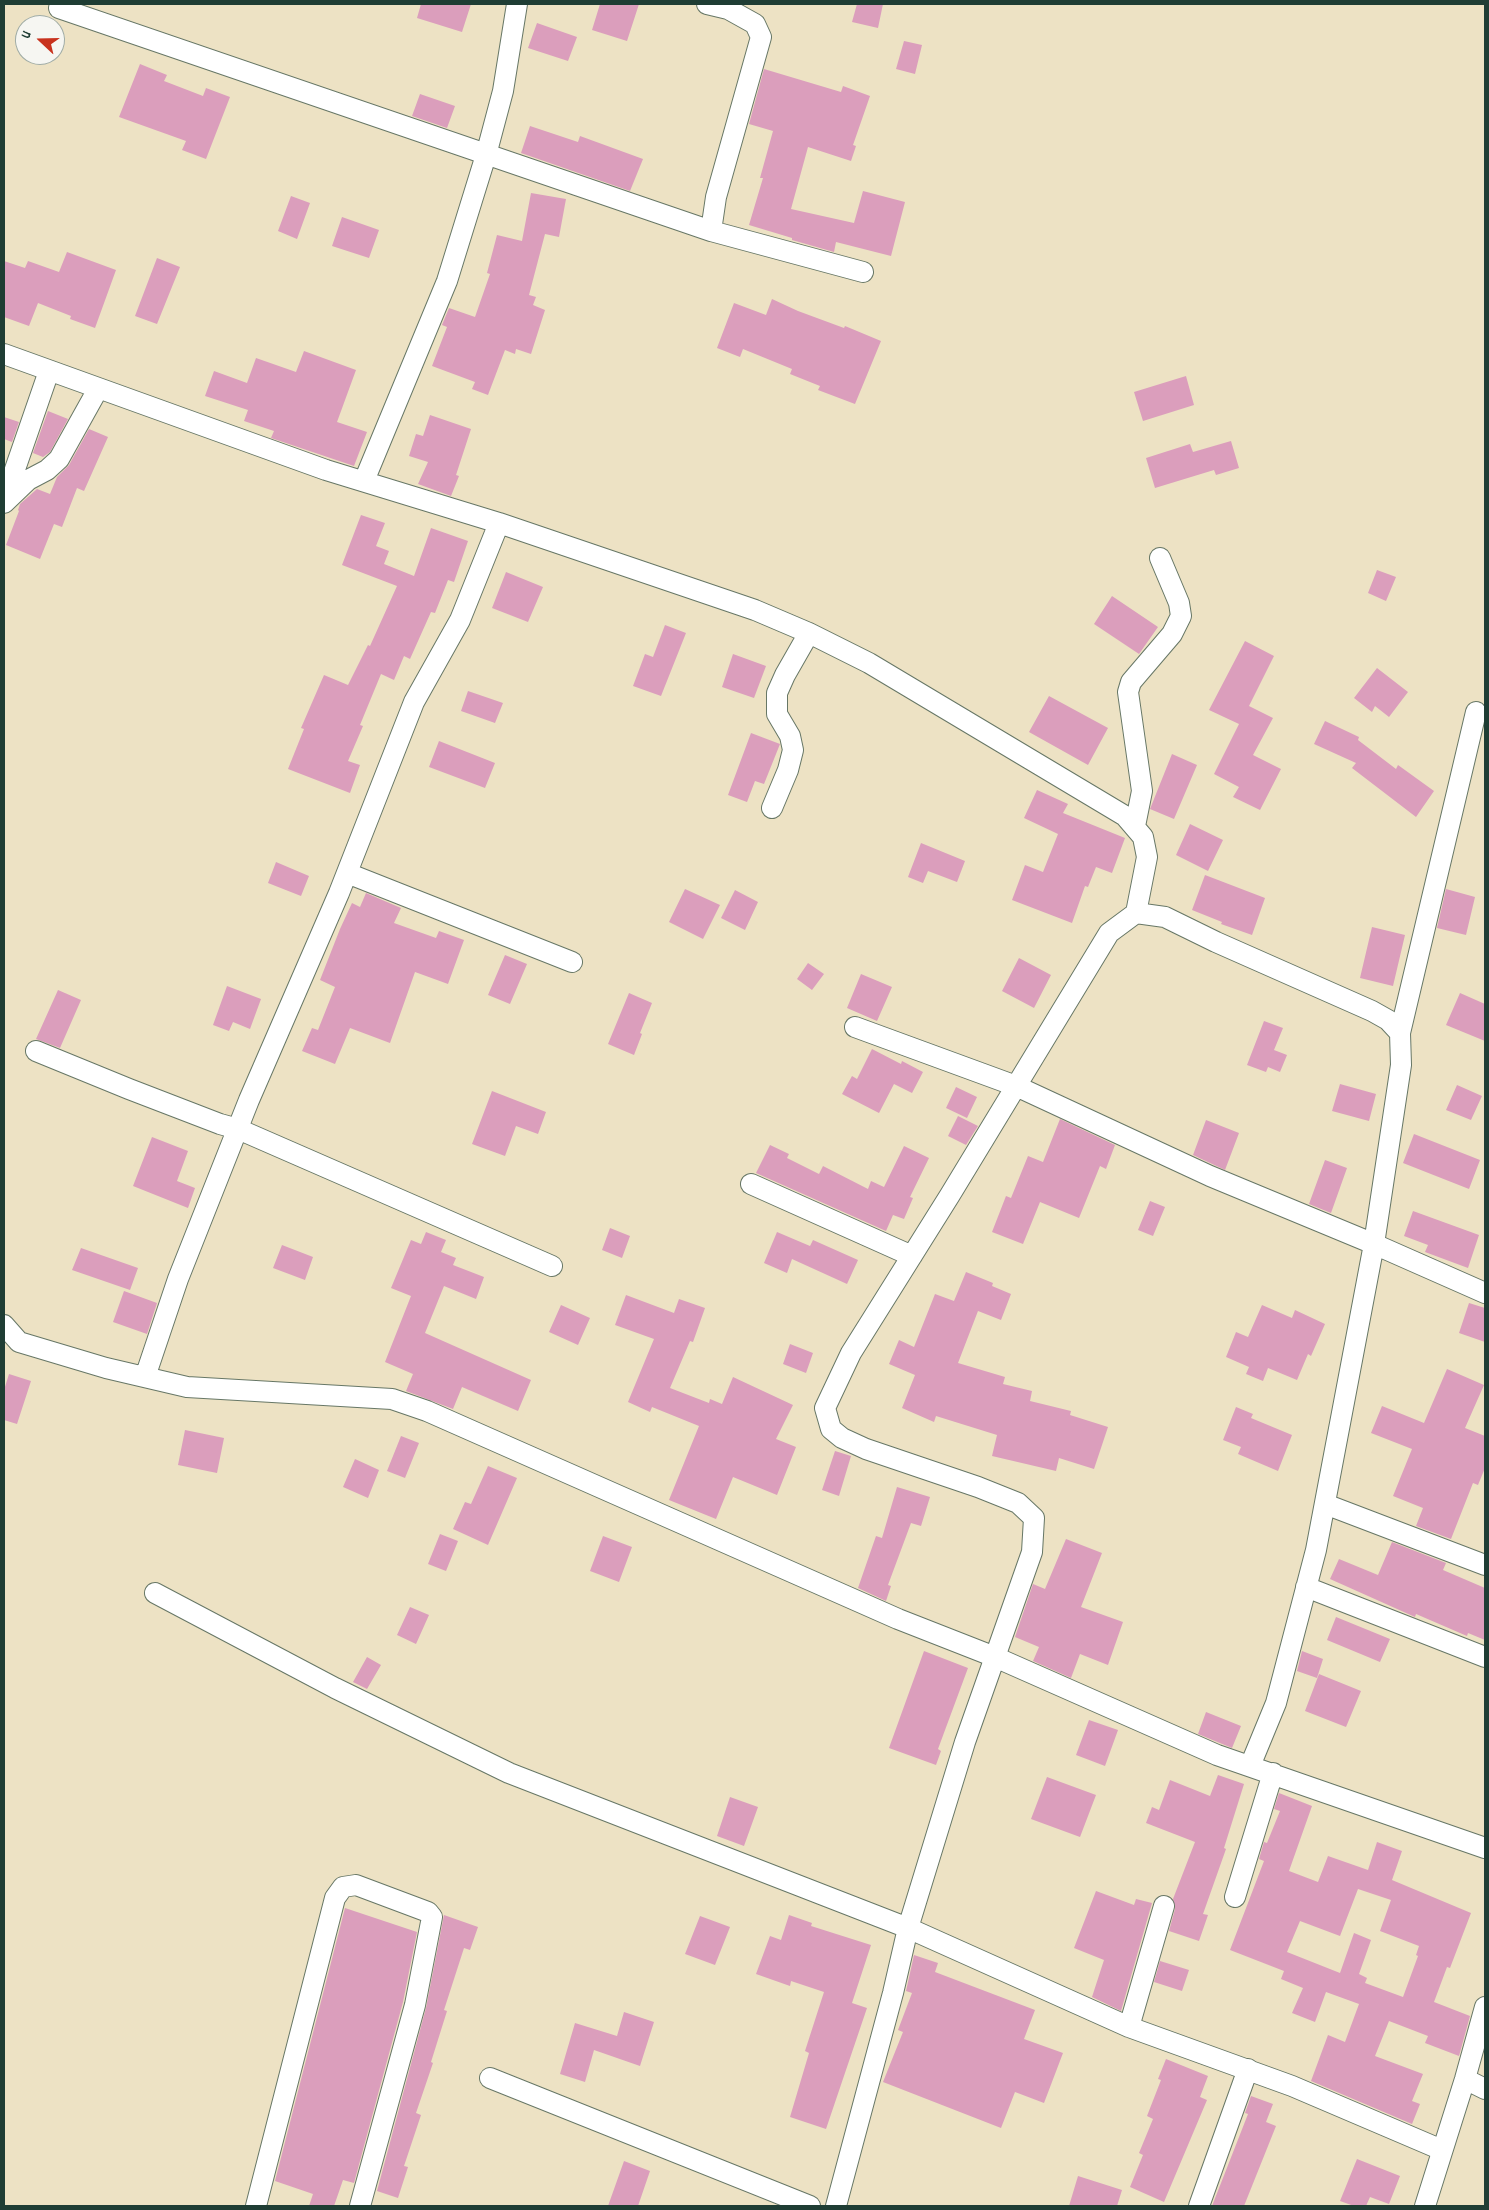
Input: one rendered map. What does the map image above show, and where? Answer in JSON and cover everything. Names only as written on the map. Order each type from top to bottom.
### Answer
[{"type":"street","points":[[364,481],[447,281],[486,155],[503,91],[517,4]]},
{"type":"street","points":[[707,4],[728,9],[755,24],[761,37],[716,196],[711,231]]},
{"type":"street","points":[[59,8],[711,231],[863,272]]},
{"type":"street","points":[[4,354],[326,470],[500,523],[755,610],[810,633],[869,663],[1126,816],[1143,837],[1147,857],[1136,913],[1109,933],[851,1353],[825,1408],[831,1429],[842,1438],[866,1449],[978,1487],[1018,1503],[1034,1518],[1032,1552],[965,1742],[908,1928],[893,1993],[836,2206]]},
{"type":"street","points":[[4,502],[50,371]]},
{"type":"street","points":[[4,502],[28,480],[47,470],[59,459],[98,388]]},
{"type":"street","points":[[145,1377],[178,1279],[238,1129],[347,873],[414,702],[460,620],[500,523]]},
{"type":"street","points":[[1135,826],[1142,790],[1128,692],[1131,682],[1172,634],[1181,616],[1179,603],[1160,558]]},
{"type":"street","points":[[772,808],[788,770],[793,750],[790,736],[777,714],[777,693],[785,675],[810,633]]},
{"type":"street","points":[[1250,1766],[1276,1703],[1306,1588],[1325,1504],[1374,1244],[1401,1065],[1400,1033],[1476,712]]},
{"type":"street","points":[[347,873],[572,962]]},
{"type":"street","points":[[1136,913],[1165,917],[1216,942],[1372,1010],[1388,1020],[1400,1033]]},
{"type":"street","points":[[855,1027],[1016,1086],[1210,1176],[1374,1244],[1485,1293]]},
{"type":"street","points":[[36,1051],[129,1089],[220,1124],[238,1129],[552,1266]]},
{"type":"street","points":[[751,1184],[912,1256]]},
{"type":"street","points":[[4,1325],[19,1342],[106,1368],[187,1387],[392,1399],[427,1411],[898,1619],[995,1657],[1217,1756],[1273,1773],[1485,1848]]},
{"type":"street","points":[[1325,1504],[1485,1565]]},
{"type":"street","points":[[1306,1588],[1485,1658]]},
{"type":"street","points":[[156,1593],[335,1688],[509,1773],[908,1928],[1129,2027],[1248,2069],[1442,2150]]},
{"type":"street","points":[[1235,1897],[1273,1773]]},
{"type":"street","points":[[256,2206],[335,1898],[343,1887],[356,1884],[428,1912],[432,1917],[416,2005],[360,2206]]},
{"type":"street","points":[[1129,2027],[1164,1906]]},
{"type":"street","points":[[1424,2206],[1465,2079],[1485,2007]]},
{"type":"street","points":[[1199,2206],[1248,2069]]},
{"type":"street","points":[[490,2078],[810,2206]]},
{"type":"street","points":[[1465,2079],[1485,2089]]},
{"type":"building","points":[[421,4],[471,4],[462,32],[417,18]]},
{"type":"building","points":[[600,4],[639,4],[627,41],[592,30]]},
{"type":"building","points":[[857,4],[883,4],[878,28],[852,22]]},
{"type":"building","points":[[537,23],[577,37],[568,61],[528,48]]},
{"type":"building","points":[[904,41],[922,45],[915,74],[896,69]]},
{"type":"building","points":[[140,64],[167,75],[164,81],[203,96],[206,88],[230,97],[206,159],[182,150],[186,141],[119,117]]},
{"type":"building","points":[[764,69],[841,92],[843,86],[870,96],[853,145],[856,146],[851,161],[808,147],[791,209],[854,223],[863,191],[905,202],[891,256],[836,242],[834,252],[749,225],[763,178],[760,178],[773,131],[749,124]]},
{"type":"building","points":[[420,94],[455,106],[447,128],[412,116]]},
{"type":"building","points":[[530,126],[578,142],[580,136],[643,159],[630,191],[521,153]]},
{"type":"building","points":[[531,193],[566,199],[559,237],[545,234],[529,295],[536,297],[533,305],[545,310],[531,354],[516,349],[515,354],[505,350],[488,395],[472,389],[475,382],[432,366],[447,327],[442,325],[449,308],[475,317],[490,274],[487,273],[497,235],[522,241]]},
{"type":"building","points":[[291,196],[310,203],[297,239],[278,231]]},
{"type":"building","points":[[342,217],[379,230],[369,258],[332,246]]},
{"type":"building","points":[[67,252],[116,270],[95,328],[70,319],[71,316],[38,303],[29,326],[4,317],[4,261],[25,268],[28,261],[59,272]]},
{"type":"building","points":[[157,258],[180,267],[157,324],[135,316]]},
{"type":"building","points":[[772,299],[798,311],[844,328],[845,326],[881,341],[855,404],[818,390],[820,386],[790,374],[792,369],[743,349],[740,357],[717,348],[734,303],[766,315]]},
{"type":"building","points":[[304,351],[356,370],[337,422],[367,432],[354,466],[271,438],[274,431],[244,421],[248,410],[205,396],[214,371],[247,383],[256,358],[296,372]]},
{"type":"building","points":[[1186,376],[1194,405],[1143,421],[1134,392]]},
{"type":"building","points":[[48,411],[68,419],[50,452],[43,457],[33,453]]},
{"type":"building","points":[[430,415],[471,429],[456,475],[459,476],[451,496],[418,484],[428,462],[409,456],[416,434],[423,436]]},
{"type":"building","points":[[4,417],[19,422],[12,442],[4,439]]},
{"type":"building","points":[[89,429],[108,437],[84,491],[77,488],[62,527],[54,524],[40,559],[6,545],[20,504],[37,489],[50,494],[57,477],[69,465]]},
{"type":"building","points":[[1231,441],[1239,468],[1216,475],[1214,470],[1155,488],[1146,458],[1190,444],[1193,452]]},
{"type":"building","points":[[361,515],[385,523],[376,546],[389,551],[384,564],[414,576],[431,528],[468,541],[454,582],[448,580],[435,613],[431,612],[410,659],[404,656],[394,680],[381,674],[360,725],[363,726],[348,761],[360,765],[350,793],[288,769],[304,729],[301,728],[324,675],[348,685],[368,645],[370,646],[397,586],[342,565]]},
{"type":"building","points":[[1377,570],[1396,577],[1386,601],[1368,593]]},
{"type":"building","points":[[506,572],[543,587],[528,622],[492,608]]},
{"type":"building","points":[[1112,596],[1158,627],[1139,654],[1094,624]]},
{"type":"building","points":[[665,625],[686,633],[661,696],[633,686],[645,654],[653,657]]},
{"type":"building","points":[[1245,641],[1274,656],[1249,706],[1273,718],[1253,755],[1281,769],[1260,810],[1233,797],[1239,787],[1214,774],[1239,724],[1209,710]]},
{"type":"building","points":[[733,654],[766,666],[754,698],[722,687]]},
{"type":"building","points":[[1377,668],[1408,692],[1389,717],[1375,706],[1372,712],[1354,698]]},
{"type":"building","points":[[468,691],[503,703],[495,723],[461,711]]},
{"type":"building","points":[[1049,696],[1108,728],[1088,765],[1029,732]]},
{"type":"building","points":[[1325,721],[1359,737],[1358,740],[1396,769],[1398,765],[1434,791],[1416,817],[1352,768],[1356,763],[1314,744]]},
{"type":"building","points":[[751,733],[780,744],[764,784],[755,781],[747,802],[728,795]]},
{"type":"building","points":[[439,741],[495,763],[485,788],[429,767]]},
{"type":"building","points":[[1172,754],[1197,765],[1174,819],[1150,809]]},
{"type":"building","points":[[1037,790],[1068,804],[1063,813],[1125,838],[1112,873],[1096,867],[1088,887],[1085,886],[1072,923],[1012,900],[1025,865],[1043,872],[1058,834],[1024,818]]},
{"type":"building","points":[[1190,824],[1223,840],[1208,871],[1176,855]]},
{"type":"building","points":[[921,843],[965,861],[957,882],[928,871],[923,883],[908,877]]},
{"type":"building","points":[[276,862],[309,876],[301,896],[268,883]]},
{"type":"building","points":[[1205,875],[1265,898],[1252,935],[1221,924],[1222,922],[1192,910]]},
{"type":"building","points":[[685,889],[720,905],[703,939],[669,922]]},
{"type":"building","points":[[1446,889],[1475,897],[1466,935],[1437,928]]},
{"type":"building","points":[[735,890],[758,902],[745,930],[721,918]]},
{"type":"building","points":[[366,893],[401,908],[394,923],[436,938],[439,931],[464,940],[448,984],[415,972],[390,1043],[350,1028],[335,1064],[302,1051],[312,1028],[318,1030],[335,987],[320,980],[340,929],[352,903],[360,907]]},
{"type":"building","points":[[1372,927],[1405,935],[1393,986],[1360,978]]},
{"type":"building","points":[[505,955],[527,964],[510,1004],[488,995]]},
{"type":"building","points":[[1019,958],[1051,975],[1034,1008],[1002,991]]},
{"type":"building","points":[[808,963],[824,974],[812,990],[797,979]]},
{"type":"building","points":[[861,974],[892,987],[877,1021],[847,1008]]},
{"type":"building","points":[[227,986],[261,999],[250,1029],[233,1022],[229,1031],[213,1025]]},
{"type":"building","points":[[58,990],[81,1000],[60,1048],[36,1039]]},
{"type":"building","points":[[629,993],[652,1003],[640,1033],[642,1034],[634,1055],[608,1044]]},
{"type":"building","points":[[1460,993],[1485,1004],[1485,1041],[1446,1025]]},
{"type":"building","points":[[1264,1021],[1283,1028],[1274,1050],[1287,1055],[1280,1072],[1268,1067],[1266,1072],[1247,1065]]},
{"type":"building","points":[[872,1049],[901,1064],[902,1061],[923,1072],[912,1093],[894,1084],[879,1113],[842,1094],[852,1076],[857,1079]]},
{"type":"building","points":[[1340,1084],[1376,1094],[1369,1121],[1332,1111]]},
{"type":"building","points":[[1457,1085],[1482,1096],[1471,1120],[1446,1110]]},
{"type":"building","points":[[956,1087],[977,1097],[967,1118],[946,1108]]},
{"type":"building","points":[[492,1091],[546,1112],[538,1134],[516,1126],[505,1156],[472,1144]]},
{"type":"building","points":[[958,1116],[978,1126],[966,1145],[948,1136]]},
{"type":"building","points":[[1060,1119],[1115,1145],[1106,1169],[1100,1166],[1079,1218],[1040,1202],[1023,1244],[992,1232],[1006,1196],[1011,1198],[1028,1156],[1043,1162]]},
{"type":"building","points":[[1206,1120],[1239,1133],[1225,1170],[1193,1155]]},
{"type":"building","points":[[1414,1134],[1480,1160],[1469,1189],[1403,1163]]},
{"type":"building","points":[[152,1137],[188,1151],[177,1181],[195,1188],[188,1208],[133,1186]]},
{"type":"building","points":[[770,1145],[789,1154],[787,1158],[819,1174],[823,1166],[868,1189],[871,1181],[884,1187],[904,1146],[929,1158],[910,1197],[913,1198],[904,1219],[893,1215],[886,1231],[756,1173]]},
{"type":"building","points":[[1325,1160],[1347,1168],[1331,1213],[1309,1204]]},
{"type":"building","points":[[1150,1201],[1165,1207],[1153,1236],[1138,1230]]},
{"type":"building","points":[[1413,1211],[1479,1235],[1468,1268],[1425,1252],[1428,1245],[1404,1236]]},
{"type":"building","points":[[610,1228],[630,1236],[622,1258],[602,1250]]},
{"type":"building","points":[[426,1232],[446,1240],[441,1252],[456,1258],[453,1265],[484,1277],[476,1299],[444,1286],[425,1333],[531,1380],[518,1411],[462,1387],[453,1409],[406,1391],[413,1374],[385,1362],[411,1296],[391,1288],[411,1240],[421,1244]]},
{"type":"building","points":[[777,1232],[810,1246],[813,1240],[858,1260],[847,1284],[792,1259],[787,1273],[764,1263]]},
{"type":"building","points":[[282,1245],[313,1257],[305,1280],[273,1268]]},
{"type":"building","points":[[81,1248],[138,1268],[130,1290],[72,1270]]},
{"type":"building","points":[[966,1272],[993,1283],[992,1286],[1011,1294],[1001,1320],[978,1311],[958,1363],[1005,1377],[1003,1384],[1032,1391],[1030,1401],[1071,1411],[1070,1415],[1108,1427],[1094,1469],[1059,1458],[1056,1471],[992,1456],[997,1435],[936,1416],[934,1422],[902,1408],[915,1375],[889,1364],[899,1340],[914,1347],[935,1294],[954,1301]]},
{"type":"building","points":[[124,1291],[157,1303],[147,1334],[113,1322]]},
{"type":"building","points":[[626,1295],[674,1313],[679,1299],[705,1308],[693,1342],[690,1341],[670,1388],[709,1403],[710,1399],[722,1404],[733,1377],[793,1405],[776,1439],[796,1447],[777,1495],[733,1477],[716,1519],[669,1500],[699,1426],[652,1407],[650,1412],[628,1402],[654,1339],[615,1325]]},
{"type":"building","points":[[1469,1303],[1485,1308],[1485,1342],[1459,1333]]},
{"type":"building","points":[[561,1305],[590,1318],[578,1345],[549,1332]]},
{"type":"building","points":[[1262,1305],[1292,1318],[1295,1310],[1325,1324],[1311,1356],[1308,1354],[1297,1380],[1268,1368],[1263,1381],[1246,1374],[1249,1367],[1226,1357],[1236,1332],[1248,1337]]},
{"type":"building","points":[[790,1344],[813,1353],[806,1373],[783,1364]]},
{"type":"building","points":[[1447,1369],[1484,1385],[1465,1428],[1485,1436],[1485,1468],[1478,1485],[1473,1483],[1451,1539],[1416,1526],[1423,1508],[1393,1496],[1412,1449],[1371,1433],[1382,1406],[1424,1423]]},
{"type":"building","points":[[9,1374],[31,1381],[17,1424],[4,1420],[4,1390]]},
{"type":"building","points":[[1236,1407],[1253,1414],[1251,1418],[1292,1435],[1278,1471],[1238,1454],[1241,1447],[1223,1440]]},
{"type":"building","points":[[185,1430],[224,1438],[217,1473],[178,1465]]},
{"type":"building","points":[[401,1436],[419,1443],[405,1478],[387,1471]]},
{"type":"building","points":[[835,1451],[851,1456],[839,1496],[822,1490]]},
{"type":"building","points":[[355,1459],[379,1470],[368,1498],[343,1487]]},
{"type":"building","points":[[488,1466],[517,1478],[488,1545],[453,1529],[465,1502],[471,1504]]},
{"type":"building","points":[[897,1487],[930,1497],[921,1526],[911,1523],[888,1585],[891,1586],[886,1601],[858,1588],[876,1536],[882,1538]]},
{"type":"building","points":[[440,1534],[458,1541],[446,1571],[428,1564]]},
{"type":"building","points":[[603,1536],[632,1547],[619,1582],[590,1571]]},
{"type":"building","points":[[1066,1539],[1102,1553],[1081,1607],[1123,1622],[1108,1665],[1080,1654],[1071,1678],[1033,1661],[1039,1647],[1015,1637],[1033,1584],[1045,1589]]},
{"type":"building","points":[[1392,1542],[1446,1563],[1443,1570],[1485,1588],[1485,1640],[1468,1633],[1467,1636],[1416,1614],[1415,1617],[1330,1579],[1339,1559],[1378,1575]]},
{"type":"building","points":[[410,1607],[429,1615],[416,1644],[397,1635]]},
{"type":"building","points":[[1336,1617],[1390,1639],[1380,1662],[1327,1640]]},
{"type":"building","points":[[924,1651],[968,1668],[938,1749],[941,1751],[936,1765],[889,1748]]},
{"type":"building","points":[[1302,1651],[1323,1659],[1317,1678],[1297,1671]]},
{"type":"building","points":[[367,1657],[381,1665],[367,1689],[353,1682]]},
{"type":"building","points":[[1319,1674],[1361,1691],[1346,1727],[1305,1711]]},
{"type":"building","points":[[1206,1712],[1241,1726],[1232,1748],[1198,1734]]},
{"type":"building","points":[[1089,1720],[1118,1730],[1105,1766],[1076,1755]]},
{"type":"building","points":[[1218,1775],[1244,1784],[1224,1848],[1226,1849],[1203,1914],[1208,1915],[1199,1941],[1169,1931],[1175,1909],[1173,1899],[1195,1842],[1146,1823],[1152,1807],[1159,1810],[1170,1780],[1210,1796]]},
{"type":"building","points":[[1047,1777],[1096,1795],[1080,1837],[1031,1819]]},
{"type":"building","points":[[1279,1793],[1312,1806],[1289,1871],[1318,1882],[1328,1856],[1368,1870],[1377,1842],[1402,1851],[1392,1880],[1471,1913],[1450,1968],[1447,1967],[1434,2002],[1470,2016],[1459,2056],[1425,2043],[1428,2036],[1389,2021],[1375,2056],[1423,2074],[1412,2101],[1420,2104],[1412,2124],[1311,2081],[1328,2035],[1345,2042],[1359,2004],[1326,1992],[1315,2022],[1292,2013],[1303,1988],[1281,1979],[1284,1971],[1230,1950],[1264,1861],[1259,1859],[1264,1842],[1267,1843],[1280,1811],[1274,1809]],"holes":[[[1358,1889],[1391,1900],[1380,1931],[1419,1946],[1416,1955],[1418,1956],[1403,1997],[1365,1983],[1367,1978],[1359,1974],[1371,1940],[1354,1933],[1340,1973],[1287,1952],[1300,1921],[1340,1936]]]},
{"type":"building","points":[[730,1797],[758,1807],[744,1846],[717,1836]]},
{"type":"building","points":[[1096,1891],[1134,1905],[1136,1899],[1152,1903],[1121,2011],[1092,1997],[1104,1960],[1074,1948]]},
{"type":"building","points":[[345,1908],[417,1932],[403,2002],[354,2183],[343,2180],[334,2206],[309,2206],[313,2194],[275,2181]]},
{"type":"building","points":[[444,1915],[478,1927],[470,1950],[464,1948],[444,2010],[447,2011],[431,2062],[433,2063],[416,2113],[421,2115],[404,2166],[408,2167],[398,2198],[377,2191],[426,2008]]},
{"type":"building","points":[[789,1915],[812,1923],[811,1926],[871,1945],[852,2003],[867,2008],[826,2129],[790,2117],[809,2053],[805,2051],[824,1992],[791,1981],[790,1986],[756,1974],[770,1936],[781,1940]]},
{"type":"building","points":[[700,1916],[730,1927],[715,1965],[685,1954]]},
{"type":"building","points":[[914,1955],[938,1963],[935,1972],[1035,2010],[1024,2039],[1063,2053],[1044,2103],[1015,2092],[1001,2128],[883,2082],[903,2032],[898,2030],[912,1993],[906,1991]]},
{"type":"building","points":[[1160,1961],[1189,1970],[1182,1991],[1154,1982]]},
{"type":"building","points":[[624,2012],[654,2022],[640,2066],[594,2050],[585,2082],[560,2074],[575,2023],[617,2036]]},
{"type":"building","points":[[1166,2059],[1208,2076],[1200,2097],[1207,2100],[1164,2202],[1130,2187],[1143,2155],[1139,2153],[1153,2119],[1147,2116],[1161,2080],[1158,2079]]},
{"type":"building","points":[[1251,2096],[1273,2104],[1266,2122],[1276,2126],[1244,2206],[1212,2206],[1248,2114],[1245,2113]]},
{"type":"building","points":[[1357,2159],[1400,2176],[1389,2204],[1370,2197],[1366,2206],[1354,2206],[1340,2201]]},
{"type":"building","points":[[624,2161],[650,2171],[638,2206],[608,2206]]},
{"type":"building","points":[[1078,2176],[1122,2190],[1117,2206],[1069,2206]]}]
